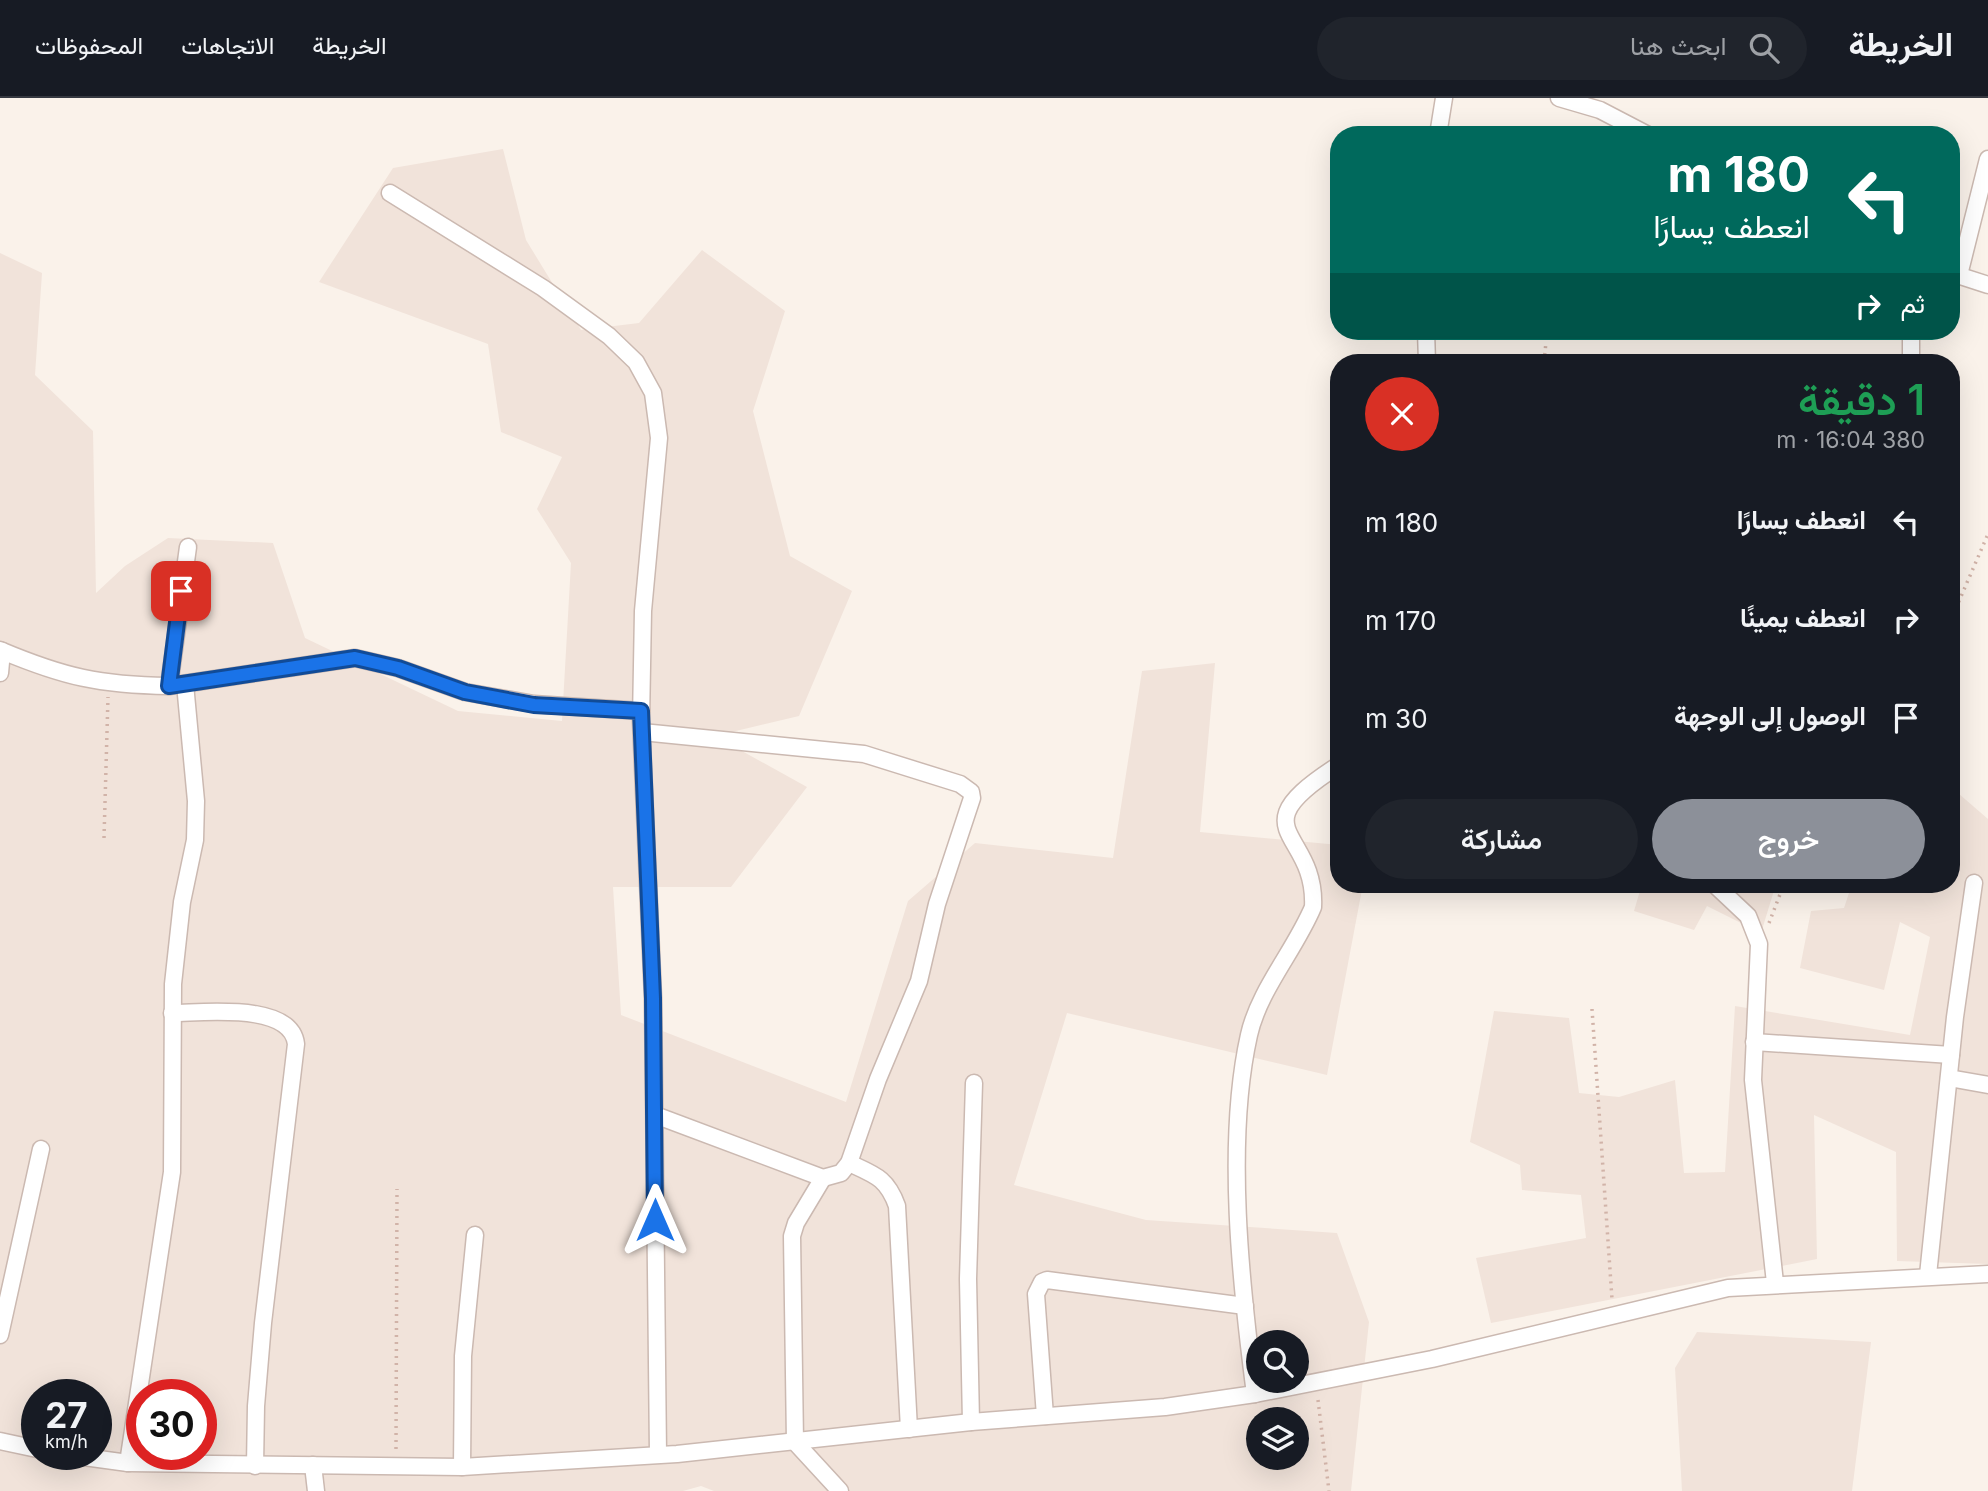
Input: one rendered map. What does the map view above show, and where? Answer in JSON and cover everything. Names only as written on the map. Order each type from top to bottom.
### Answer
[{"type":"street","points":[[1439,126],[1444,98]]},
{"type":"street","points":[[1559,98],[1600,110],[1631,126]]},
{"type":"street","points":[[1960,257],[1988,159]]},
{"type":"street","points":[[390,193],[543,288],[628,352],[653,393],[659,438],[643,611],[641,711],[655,1115],[658,1454]]},
{"type":"street","points":[[1960,276],[1988,285]]},
{"type":"street","points":[[141,1379],[170,1199],[172,1013],[178,934],[195,840],[195,781],[177,685],[188,547]]},
{"type":"street","points":[[0,673],[1,650],[58,674],[108,684],[177,685],[355,658],[398,668],[465,692],[534,705],[641,711]]},
{"type":"street","points":[[642,732],[818,747],[864,754],[960,784],[971,792],[972,798],[937,904],[919,981],[878,1079],[849,1163],[841,1173],[823,1178],[655,1115]]},
{"type":"street","points":[[1255,1394],[1245,1306],[1237,1174],[1249,1033],[1313,907],[1314,887],[1310,873],[1284,824],[1295,797],[1330,772]]},
{"type":"street","points":[[1928,1275],[1951,1055],[1974,883]]},
{"type":"street","points":[[1724,893],[1748,916],[1759,944],[1753,1080],[1775,1283]]},
{"type":"street","points":[[172,1013],[249,1013],[272,1018],[288,1025],[295,1032],[296,1044],[258,1381],[255,1466]]},
{"type":"street","points":[[1754,1042],[1951,1055]]},
{"type":"street","points":[[1949,1077],[1988,1085]]},
{"type":"street","points":[[971,1422],[968,1279],[974,1083]]},
{"type":"street","points":[[0,1335],[4,1295],[41,1149]]},
{"type":"street","points":[[849,1163],[877,1176],[890,1187],[897,1206],[909,1429]]},
{"type":"street","points":[[823,1178],[796,1223],[792,1236],[795,1442],[840,1491]]},
{"type":"street","points":[[462,1467],[463,1356],[475,1235]]},
{"type":"street","points":[[217,1465],[462,1467],[564,1463],[795,1442],[971,1422],[1165,1408],[1316,1384],[1728,1288],[1775,1283],[1988,1274]]},
{"type":"street","points":[[1045,1416],[1036,1294],[1042,1282],[1047,1280],[1245,1306]]},
{"type":"street","points":[[0,1441],[21,1445]]},
{"type":"street","points":[[313,1465],[316,1491]]},
{"type":"path","points":[[1545,354],[1546,342]]},
{"type":"path","points":[[1960,599],[1988,534]]},
{"type":"path","points":[[104,838],[108,684]]},
{"type":"path","points":[[1759,944],[1780,893]]},
{"type":"path","points":[[1592,1009],[1613,1315]]},
{"type":"path","points":[[396,1466],[397,1189]]},
{"type":"path","points":[[1316,1384],[1329,1491]]},
{"type":"shaded area","points":[[503,149],[526,240],[581,330],[639,323],[702,250],[785,311],[753,411],[790,556],[852,591],[799,716],[715,736],[807,787],[731,887],[613,887],[621,1015],[846,1102],[908,901],[975,843],[1113,858],[1142,671],[1215,663],[1200,832],[1330,844],[1330,893],[1361,893],[1327,1075],[1067,1013],[1014,1185],[1146,1220],[1337,1233],[1369,1322],[1351,1491],[714,1491],[701,1486],[683,1491],[0,1491],[0,253],[42,273],[35,375],[93,431],[96,593],[125,566],[168,538],[273,543],[305,638],[458,711],[562,721],[571,563],[537,509],[562,457],[501,432],[488,344],[319,282],[393,168]]},
{"type":"shaded area","points":[[1960,795],[1988,819],[1988,1264],[1897,1261],[1896,1152],[1814,1115],[1817,1259],[1491,1323],[1476,1258],[1586,1238],[1581,1195],[1522,1190],[1520,1165],[1470,1142],[1494,1011],[1569,1018],[1579,1093],[1619,1097],[1675,1080],[1684,1173],[1725,1172],[1735,1006],[1910,1035],[1930,937],[1900,922],[1884,990],[1800,968],[1811,911],[1844,908],[1849,893],[1960,893]]},
{"type":"shaded area","points":[[1639,893],[1773,893],[1761,933],[1707,906],[1694,930],[1634,911]]},
{"type":"shaded area","points":[[1697,1332],[1871,1342],[1852,1491],[1682,1491],[1675,1368]]},
{"type":"route","points":[[181,591],[169,686],[355,658],[398,668],[465,692],[534,705],[641,711],[653,998],[655,1220]]}]
